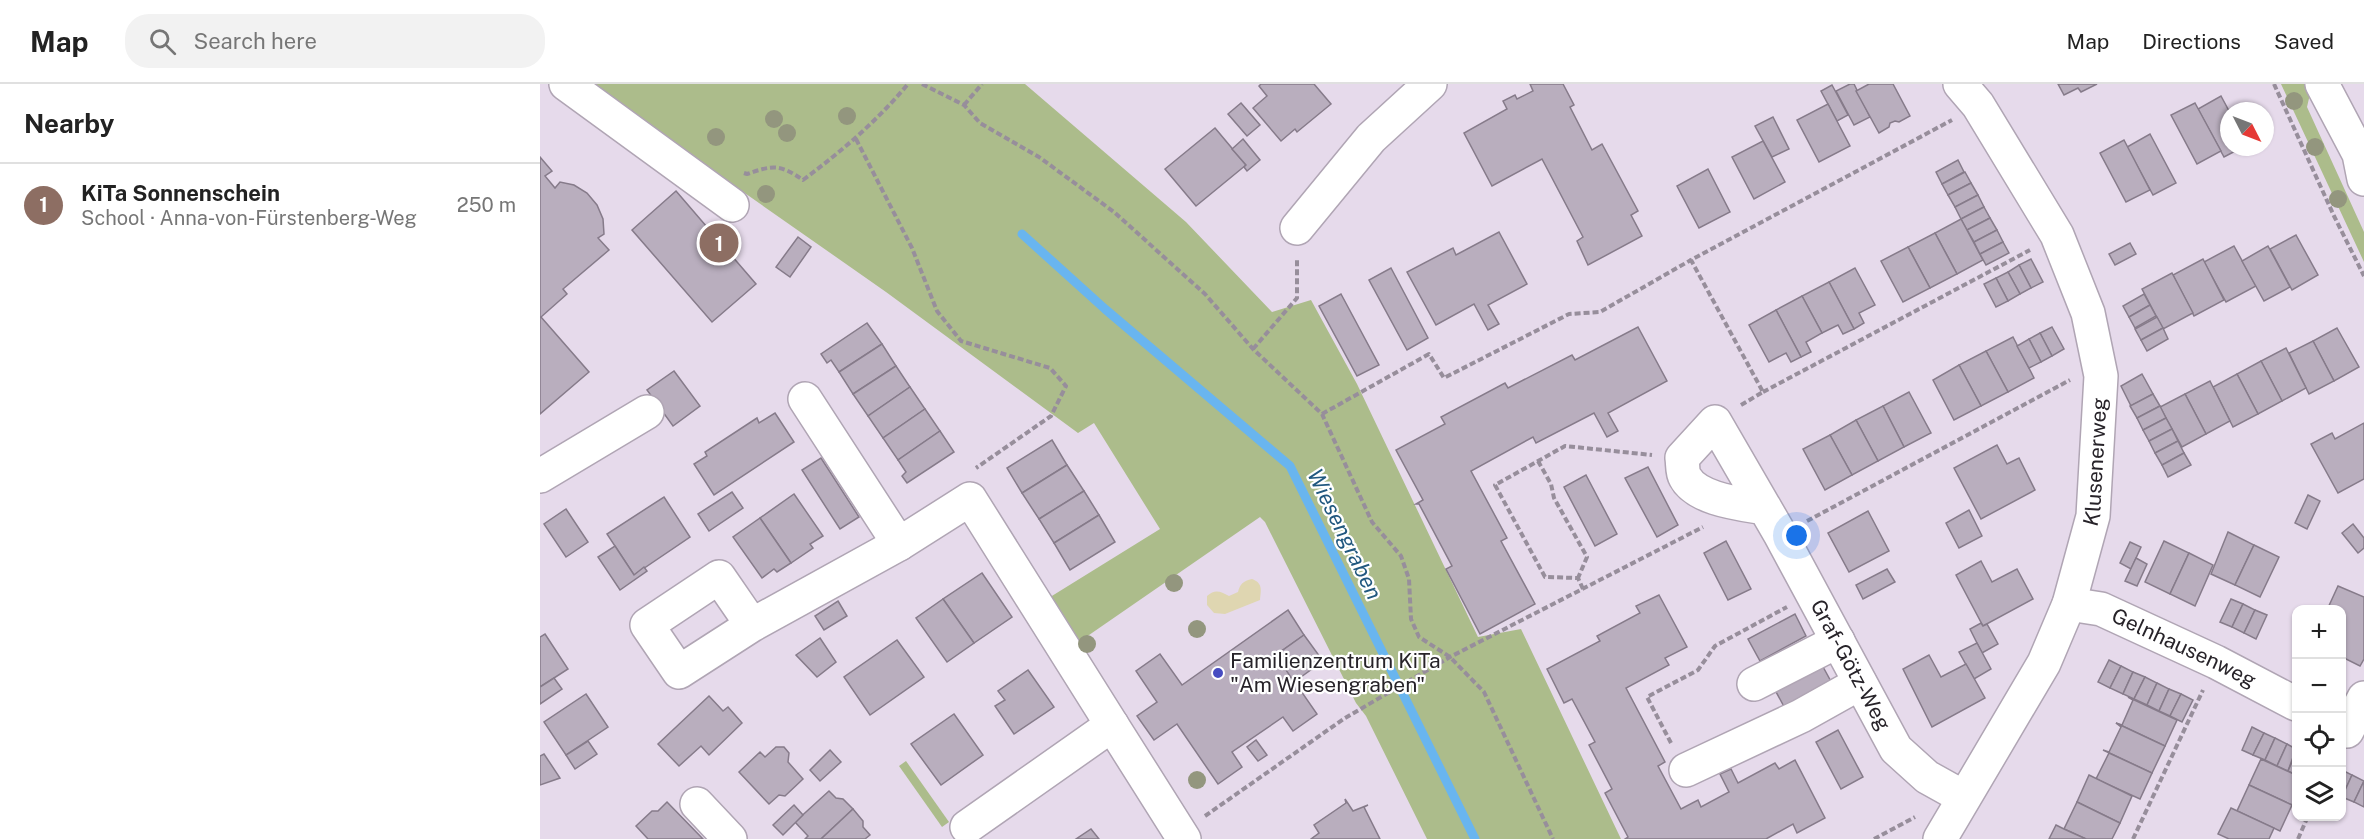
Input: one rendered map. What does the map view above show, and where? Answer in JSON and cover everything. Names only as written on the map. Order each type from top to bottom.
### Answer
[{"type":"street","points":[[566,84],[732,205]]},
{"type":"street","points":[[1297,228],[1371,138],[1430,84]]},
{"type":"street","points":[[2322,84],[2360,154],[2364,179]]},
{"type":"street","name":"Klusenerweg","points":[[1940,839],[2044,663],[2069,604],[2093,516],[2101,376],[2088,313],[2057,235],[1969,95]]},
{"type":"street","points":[[805,399],[899,544]]},
{"type":"street","points":[[540,476],[647,412]]},
{"type":"street","points":[[1715,422],[1682,458],[1684,477],[1694,487],[1711,497],[1773,521]]},
{"type":"street","name":"Graf-Götz-Weg","points":[[1715,422],[1773,521],[1896,749],[1927,777],[1963,797]]},
{"type":"street","points":[[752,625],[899,544],[969,499],[1182,836]]},
{"type":"street","name":"Gelnhausenweg","points":[[2069,604],[2101,609],[2216,662],[2292,702]]},
{"type":"street","points":[[1754,684],[1838,641]]},
{"type":"street","points":[[1679,757],[1801,716],[1860,683]]},
{"type":"street","points":[[2351,732],[2364,698]]},
{"type":"street","points":[[967,827],[1112,725]]},
{"type":"street","points":[[697,804],[730,839]]},
{"type":"path","points":[[738,170],[747,174],[765,168],[786,168],[803,180],[856,138],[889,107],[908,84]]},
{"type":"path","points":[[922,84],[963,105],[980,123],[1039,157],[1114,212],[1205,294],[1252,349],[1323,414],[1372,522],[1401,556],[1409,579],[1411,619],[1419,637],[1450,657],[1484,692],[1553,839]]},
{"type":"path","points":[[963,105],[982,84]]},
{"type":"path","points":[[2274,84],[2364,276]]},
{"type":"path","points":[[1323,414],[1429,354],[1444,378],[1569,314],[1600,312],[1969,95]]},
{"type":"path","points":[[856,138],[912,248],[937,311],[961,341],[1050,368],[1066,386],[1051,416],[958,480],[969,499]]},
{"type":"path","points":[[1252,349],[1297,298],[1297,228]]},
{"type":"path","points":[[1715,422],[1763,392],[2057,235]]},
{"type":"path","points":[[1691,260],[1763,392]]},
{"type":"path","points":[[1773,521],[2070,380],[2101,376]]},
{"type":"path","points":[[1578,578],[1545,577],[1495,485],[1566,446],[1682,458]]},
{"type":"path","points":[[1538,461],[1551,484],[1554,498],[1587,557],[1578,578],[1583,589]]},
{"type":"path","points":[[1182,836],[1345,718],[1450,657],[1705,526]]},
{"type":"path","points":[[1679,757],[1647,697],[1698,670],[1715,646],[1812,593]]},
{"type":"path","points":[[2133,839],[2216,662]]},
{"type":"path","points":[[2298,839],[2306,821]]},
{"type":"green space","points":[[589,84],[1025,84],[1186,222],[1272,312],[1311,300],[1357,384],[1478,637],[1521,629],[1621,839],[1427,839],[1366,716],[1356,703],[1265,522],[1260,517],[1076,644],[1047,599],[1160,529],[1094,423],[1078,433],[886,292]]},
{"type":"green space","points":[[2281,84],[2305,84],[2310,94],[2307,107],[2364,232],[2364,262]]},
{"type":"green space","points":[[906,761],[949,822],[942,827],[899,766]]},
{"type":"sand","points":[[1252,579],[1260,585],[1260,600],[1225,614],[1214,613],[1207,605],[1207,596],[1213,592],[1229,596],[1238,592],[1244,582]]},
{"type":"building","points":[[1261,84],[1314,84],[1331,104],[1297,132],[1295,129],[1281,141],[1253,108],[1267,96],[1259,86]]},
{"type":"building","points":[[1530,84],[1563,84],[1574,105],[1570,107],[1592,150],[1602,144],[1638,211],[1631,215],[1642,236],[1588,265],[1577,241],[1583,237],[1542,159],[1492,186],[1464,133],[1507,109],[1503,101],[1515,95],[1517,99],[1533,91]]},
{"type":"building","points":[[1854,84],[1870,117],[1854,125],[1836,91]]},
{"type":"building","points":[[1869,84],[1893,84],[1910,116],[1899,122],[1890,123],[1889,127],[1879,133],[1856,91]]},
{"type":"building","points":[[2058,84],[2097,84],[2081,92],[2078,88],[2064,95]]},
{"type":"building","points":[[1832,85],[1848,115],[1837,121],[1821,91]]},
{"type":"building","points":[[2221,96],[2224,102],[2220,102],[2220,150],[2198,109]]},
{"type":"building","points":[[1241,103],[1260,125],[1247,136],[1228,114]]},
{"type":"building","points":[[2195,103],[2220,152],[2197,164],[2171,115]]},
{"type":"building","points":[[1828,104],[1850,146],[1819,162],[1797,120]]},
{"type":"building","points":[[1773,117],[1789,149],[1772,157],[1755,126]]},
{"type":"building","points":[[1215,128],[1246,165],[1196,206],[1165,169]]},
{"type":"building","points":[[2150,134],[2176,183],[2153,195],[2127,147]]},
{"type":"building","points":[[1243,139],[1260,160],[1247,171],[1244,167],[1246,165],[1232,149]]},
{"type":"building","points":[[2124,140],[2150,190],[2126,202],[2100,153]]},
{"type":"building","points":[[1763,141],[1785,182],[1754,199],[1732,157]]},
{"type":"building","points":[[540,157],[552,171],[545,176],[555,188],[560,182],[574,185],[587,193],[597,205],[603,219],[604,234],[598,238],[609,250],[563,289],[567,294],[541,317],[589,372],[540,414]]},
{"type":"building","points":[[1958,160],[1964,172],[1942,184],[1936,172]]},
{"type":"building","points":[[1708,169],[1730,212],[1699,228],[1677,186]]},
{"type":"building","points":[[1965,172],[1971,183],[1948,195],[1942,184]]},
{"type":"building","points":[[1971,183],[1978,195],[1955,207],[1948,195]]},
{"type":"building","points":[[676,191],[756,284],[712,322],[632,230]]},
{"type":"building","points":[[1978,195],[1984,207],[1961,219],[1955,207]]},
{"type":"building","points":[[1984,207],[1990,218],[1967,230],[1961,219]]},
{"type":"building","points":[[1990,218],[1997,230],[1974,242],[1967,230]]},
{"type":"building","points":[[1961,219],[1983,260],[1957,274],[1935,233]]},
{"type":"building","points":[[1997,230],[2003,242],[1980,254],[1974,242]]},
{"type":"building","points":[[1499,232],[1527,284],[1488,305],[1499,324],[1488,330],[1474,304],[1436,325],[1407,272],[1453,248],[1456,255]]},
{"type":"building","points":[[1935,233],[1957,274],[1930,288],[1908,247]]},
{"type":"building","points":[[2296,235],[2318,275],[2292,290],[2270,249]]},
{"type":"building","points":[[798,237],[811,247],[790,277],[776,267]]},
{"type":"building","points":[[2003,242],[2009,253],[1986,265],[1980,254]]},
{"type":"building","points":[[2130,243],[2136,254],[2115,265],[2109,254]]},
{"type":"building","points":[[2234,246],[2256,286],[2226,302],[2204,262]]},
{"type":"building","points":[[2268,246],[2290,287],[2264,301],[2242,261]]},
{"type":"building","points":[[1908,247],[1930,288],[1903,302],[1881,261]]},
{"type":"building","points":[[2031,259],[2043,282],[2031,288],[2019,265]]},
{"type":"building","points":[[2203,259],[2224,300],[2194,316],[2173,275]]},
{"type":"building","points":[[2019,265],[2031,288],[2020,294],[2008,272]]},
{"type":"building","points":[[1391,268],[1428,338],[1407,350],[1369,280]]},
{"type":"building","points":[[1855,268],[1875,305],[1859,313],[1864,323],[1854,329],[1829,282]]},
{"type":"building","points":[[2008,272],[2020,294],[2008,301],[1996,278]]},
{"type":"building","points":[[2172,273],[2193,313],[2163,329],[2142,289]]},
{"type":"building","points":[[1996,278],[2008,301],[1996,307],[1984,284]]},
{"type":"building","points":[[1829,282],[1854,329],[1843,334],[1838,325],[1822,333],[1802,296]]},
{"type":"building","points":[[1341,294],[1379,365],[1357,376],[1319,306]]},
{"type":"building","points":[[2144,294],[2150,305],[2129,317],[2123,306]]},
{"type":"building","points":[[1802,296],[1822,333],[1806,342],[1811,352],[1801,357],[1776,310]]},
{"type":"building","points":[[2150,305],[2156,316],[2135,328],[2129,317]]},
{"type":"building","points":[[1776,310],[1801,357],[1791,362],[1786,353],[1769,362],[1749,325]]},
{"type":"building","points":[[2157,317],[2163,328],[2141,340],[2135,329]]},
{"type":"building","points":[[867,323],[882,344],[839,372],[831,360],[827,363],[821,354]]},
{"type":"building","points":[[1638,327],[1667,381],[1608,413],[1618,431],[1607,437],[1594,413],[1536,443],[1533,437],[1471,471],[1507,538],[1501,541],[1535,604],[1480,634],[1446,569],[1452,566],[1419,504],[1416,504],[1423,500],[1396,450],[1445,424],[1441,417],[1505,383],[1508,388],[1572,355],[1575,360]]},
{"type":"building","points":[[2052,327],[2064,349],[2052,356],[2040,333]]},
{"type":"building","points":[[2163,328],[2168,339],[2147,351],[2141,340]]},
{"type":"building","points":[[2337,328],[2359,367],[2334,381],[2313,341]]},
{"type":"building","points":[[2040,333],[2052,356],[2041,362],[2029,339]]},
{"type":"building","points":[[2013,337],[2034,378],[2008,392],[1986,351]]},
{"type":"building","points":[[2029,339],[2041,362],[2029,368],[2017,346]]},
{"type":"building","points":[[2313,341],[2334,381],[2309,394],[2289,353]]},
{"type":"building","points":[[882,344],[896,366],[853,394],[839,372]]},
{"type":"building","points":[[2286,348],[2306,388],[2282,401],[2261,361]]},
{"type":"building","points":[[1986,351],[2008,392],[1981,406],[1959,365]]},
{"type":"building","points":[[2261,361],[2282,401],[2258,414],[2237,374]]},
{"type":"building","points":[[1959,365],[1981,406],[1954,420],[1933,380]]},
{"type":"building","points":[[896,366],[910,387],[868,416],[853,394]]},
{"type":"building","points":[[674,371],[700,406],[673,426],[647,390]]},
{"type":"building","points":[[2142,374],[2153,394],[2131,406],[2121,386]]},
{"type":"building","points":[[2237,374],[2258,414],[2233,427],[2213,387]]},
{"type":"building","points":[[2210,381],[2230,421],[2206,434],[2185,394]]},
{"type":"building","points":[[910,387],[925,409],[883,438],[868,416]]},
{"type":"building","points":[[1909,392],[1931,433],[1904,447],[1883,406]]},
{"type":"building","points":[[2153,394],[2160,406],[2137,418],[2130,406]]},
{"type":"building","points":[[2185,394],[2206,434],[2182,447],[2160,407]]},
{"type":"building","points":[[1883,406],[1904,447],[1878,461],[1856,420]]},
{"type":"building","points":[[2160,406],[2166,418],[2143,430],[2137,418]]},
{"type":"building","points":[[925,409],[940,431],[898,460],[883,438]]},
{"type":"building","points":[[775,413],[794,442],[714,495],[694,464],[707,456],[705,452],[757,418],[759,423]]},
{"type":"building","points":[[2166,418],[2172,429],[2149,441],[2143,430]]},
{"type":"building","points":[[1856,420],[1878,461],[1852,475],[1830,435]]},
{"type":"building","points":[[2364,423],[2364,479],[2338,493],[2311,444],[2332,433],[2335,439]]},
{"type":"building","points":[[2172,429],[2178,441],[2155,453],[2149,441]]},
{"type":"building","points":[[940,431],[954,452],[907,483],[902,476],[906,472],[898,460]]},
{"type":"building","points":[[1830,435],[1852,475],[1825,490],[1803,449]]},
{"type":"building","points":[[1052,440],[1067,465],[1022,493],[1007,468]]},
{"type":"building","points":[[2178,441],[2184,453],[2162,465],[2155,453]]},
{"type":"building","points":[[1997,445],[2007,464],[2019,458],[2035,490],[1981,519],[1954,468]]},
{"type":"building","points":[[2184,453],[2191,465],[2168,477],[2162,465]]},
{"type":"building","points":[[821,458],[859,517],[840,529],[802,470]]},
{"type":"building","points":[[1067,465],[1084,491],[1039,519],[1022,493]]},
{"type":"building","points":[[1648,467],[1678,525],[1657,537],[1625,478]]},
{"type":"building","points":[[1586,475],[1617,534],[1595,546],[1564,487]]},
{"type":"building","points":[[1084,491],[1099,515],[1054,543],[1039,519]]},
{"type":"building","points":[[732,492],[743,508],[709,531],[698,514]]},
{"type":"building","points":[[794,494],[823,536],[810,544],[813,548],[791,563],[760,518]]},
{"type":"building","points":[[2308,495],[2320,501],[2307,529],[2295,523]]},
{"type":"building","points":[[664,497],[690,537],[634,575],[607,534]]},
{"type":"building","points":[[566,509],[588,542],[566,557],[544,524]]},
{"type":"building","points":[[1969,510],[1982,536],[1959,548],[1946,523]]},
{"type":"building","points":[[1868,511],[1889,551],[1849,572],[1828,533]]},
{"type":"building","points":[[1099,515],[1115,542],[1070,570],[1054,543]]},
{"type":"building","points":[[760,518],[791,563],[777,572],[774,569],[762,578],[733,537]]},
{"type":"building","points":[[2353,524],[2364,538],[2364,548],[2358,553],[2342,533]]},
{"type":"building","points":[[2228,532],[2254,545],[2235,585],[2211,574]]},
{"type":"building","points":[[1726,541],[1751,589],[1728,600],[1704,553]]},
{"type":"building","points":[[2164,541],[2189,553],[2170,594],[2145,582]]},
{"type":"building","points":[[2130,542],[2141,547],[2131,569],[2120,563]]},
{"type":"building","points":[[2254,545],[2279,557],[2260,597],[2235,585]]},
{"type":"building","points":[[615,546],[634,575],[644,567],[647,571],[620,590],[598,557]]},
{"type":"building","points":[[2189,553],[2213,565],[2195,606],[2170,594]]},
{"type":"building","points":[[2136,558],[2147,564],[2137,586],[2125,581]]},
{"type":"building","points":[[1981,561],[1992,582],[2017,569],[2033,599],[1983,626],[1956,575]]},
{"type":"building","points":[[1887,569],[1895,582],[1863,599],[1856,585]]},
{"type":"building","points":[[982,573],[1012,617],[974,643],[943,599]]},
{"type":"building","points":[[2338,586],[2364,597],[2364,659],[2360,666],[2346,659],[2346,605],[2329,605]]},
{"type":"building","points":[[1659,595],[1687,647],[1665,658],[1669,665],[1626,688],[1665,762],[1658,766],[1681,809],[1698,800],[1701,807],[1729,792],[1720,774],[1731,769],[1738,783],[1775,763],[1779,769],[1795,760],[1825,818],[1797,833],[1793,824],[1766,839],[1625,839],[1628,837],[1605,793],[1612,789],[1589,745],[1595,742],[1572,699],[1564,703],[1547,669],[1600,641],[1597,636],[1640,613],[1636,606]]},
{"type":"building","points":[[943,599],[974,643],[947,662],[916,618]]},
{"type":"building","points":[[2231,599],[2243,604],[2232,627],[2220,622]]},
{"type":"building","points":[[838,601],[847,616],[824,630],[815,616]]},
{"type":"building","points":[[2243,604],[2255,610],[2244,633],[2232,627]]},
{"type":"building","points":[[1288,610],[1304,635],[1276,655],[1317,714],[1293,731],[1283,717],[1232,752],[1242,767],[1218,784],[1177,724],[1154,740],[1137,716],[1157,702],[1136,671],[1160,654],[1182,685]]},
{"type":"building","points":[[2255,610],[2267,615],[2256,639],[2244,633]]},
{"type":"building","points":[[1795,614],[1806,636],[1760,661],[1748,639]]},
{"type":"building","points":[[1981,623],[1983,626],[1987,624],[1998,644],[1982,653],[1970,629]]},
{"type":"building","points":[[545,634],[568,669],[540,687],[540,637]]},
{"type":"building","points":[[1304,635],[1323,661],[1294,682],[1276,655]]},
{"type":"building","points":[[820,638],[836,662],[817,677],[796,655]]},
{"type":"building","points":[[897,640],[924,677],[870,715],[844,677]]},
{"type":"building","points":[[1977,643],[1991,669],[1974,679],[1959,652]]},
{"type":"building","points":[[1929,655],[1941,677],[1966,664],[1985,698],[1932,727],[1903,669]]},
{"type":"building","points":[[2109,660],[2121,666],[2110,688],[2098,682]]},
{"type":"building","points":[[1822,665],[1834,687],[1787,712],[1775,690]]},
{"type":"building","points":[[2121,666],[2133,672],[2123,694],[2110,688]]},
{"type":"building","points":[[1028,670],[1054,707],[1014,734],[995,706],[1005,700],[998,691]]},
{"type":"building","points":[[2133,672],[2145,677],[2134,699],[2123,694]]},
{"type":"building","points":[[2145,677],[2157,683],[2147,705],[2134,699]]},
{"type":"building","points":[[554,678],[562,689],[540,704],[540,687]]},
{"type":"building","points":[[2157,683],[2169,689],[2159,711],[2147,705]]},
{"type":"building","points":[[2169,689],[2181,694],[2170,716],[2159,711]]},
{"type":"building","points":[[586,694],[608,727],[566,755],[544,722]]},
{"type":"building","points":[[2181,694],[2193,700],[2182,722],[2170,716]]},
{"type":"building","points":[[709,696],[723,711],[728,707],[742,723],[709,755],[701,746],[679,766],[658,744]]},
{"type":"building","points":[[2128,697],[2177,720],[2165,746],[2116,723],[2122,725],[2133,700]]},
{"type":"building","points":[[954,714],[983,755],[941,785],[911,744]]},
{"type":"building","points":[[2116,723],[2165,746],[2152,773],[2103,750],[2109,752],[2121,727]]},
{"type":"building","points":[[2252,727],[2264,733],[2253,755],[2242,750]]},
{"type":"building","points":[[1838,730],[1863,777],[1841,789],[1816,742]]},
{"type":"building","points":[[2264,733],[2275,738],[2265,760],[2253,755]]},
{"type":"building","points":[[2275,738],[2287,744],[2277,766],[2265,760]]},
{"type":"building","points":[[1256,740],[1267,755],[1258,761],[1247,747]]},
{"type":"building","points":[[588,741],[597,754],[575,769],[566,755]]},
{"type":"building","points":[[2287,744],[2292,747],[2292,760],[2288,771],[2277,766]]},
{"type":"building","points":[[776,747],[784,747],[789,753],[788,762],[803,779],[785,796],[779,795],[769,804],[739,772],[760,752],[765,757]]},
{"type":"building","points":[[830,750],[841,762],[820,781],[810,770]]},
{"type":"building","points":[[2109,753],[2152,773],[2140,799],[2096,779]]},
{"type":"building","points":[[544,754],[560,778],[540,785],[540,756]]},
{"type":"building","points":[[2261,759],[2292,773],[2292,805],[2249,785]]},
{"type":"building","points":[[2346,772],[2352,775],[2346,788]]},
{"type":"building","points":[[2089,775],[2132,796],[2120,823],[2077,802]]},
{"type":"building","points":[[2352,775],[2364,781],[2354,802],[2346,799],[2346,788]]},
{"type":"building","points":[[2364,781],[2364,807],[2354,802]]},
{"type":"building","points":[[2249,785],[2292,805],[2280,831],[2237,811]]},
{"type":"building","points":[[829,791],[836,798],[843,799],[853,809],[821,839],[805,839],[808,836],[795,822]]},
{"type":"building","points":[[1345,799],[1353,811],[1368,805],[1364,807],[1380,839],[1311,839],[1319,833],[1314,825],[1346,803]]},
{"type":"building","points":[[667,802],[703,839],[648,839],[636,826],[652,811],[658,811]]},
{"type":"building","points":[[2077,802],[2120,823],[2112,839],[2086,839],[2064,829]]},
{"type":"building","points":[[794,805],[803,815],[783,835],[773,825]]},
{"type":"building","points":[[2231,808],[2274,828],[2269,839],[2229,839],[2218,834]]},
{"type":"building","points":[[853,809],[863,821],[863,827],[870,835],[865,839],[821,839]]},
{"type":"building","points":[[2056,825],[2064,829],[2086,839],[2049,839]]},
{"type":"building","points":[[1091,829],[1099,839],[1076,839]]},
{"type":"waterway","name":"Wiesengraben","points":[[1022,234],[1105,309],[1290,466],[1475,839]]},
{"type":"place","name":"KiTa Sonnenschein","points":[[719,243]]},
{"type":"place","name":"Familienzentrum KiTa \"Am Wiesengraben\"","points":[[1218,673]]}]
